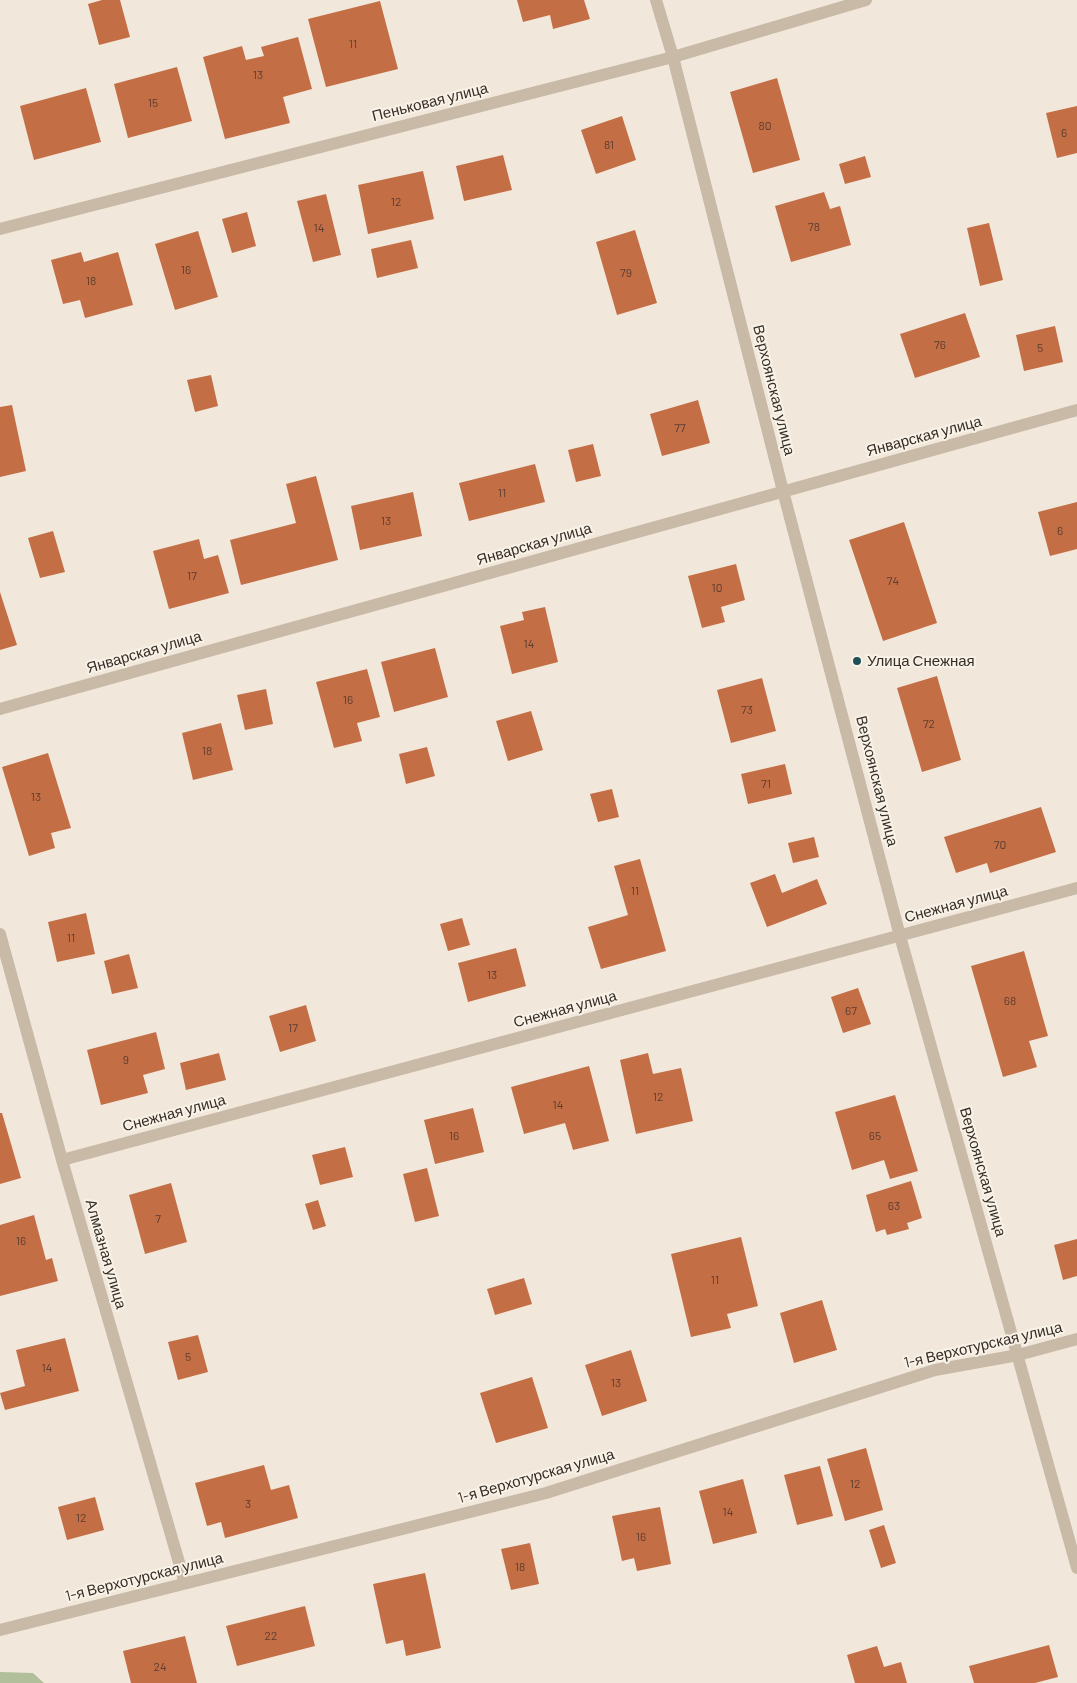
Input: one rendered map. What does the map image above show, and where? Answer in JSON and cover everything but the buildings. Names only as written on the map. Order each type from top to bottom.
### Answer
[{"type":"street","name":"Верхоянская улица","points":[[656,0],[673,57],[783,491],[900,936],[1077,1568]]},
{"type":"street","name":"Пеньковая улица","points":[[0,229],[673,57],[866,0]]},
{"type":"street","name":"Январская улица","points":[[0,709],[1077,410]]},
{"type":"street","name":"Снежная улица","points":[[62,1160],[1077,888]]},
{"type":"street","name":"Алмазная улица","points":[[0,934],[62,1160],[186,1583]]},
{"type":"street","name":"1-я Верхотурская улица","points":[[0,1630],[546,1493],[934,1370],[1018,1355],[1077,1339]]},
{"type":"green space","points":[[0,1672],[33,1673],[44,1683],[0,1683]]},
{"type":"place","name":"Улица Снежная","points":[[857,661]]}]
